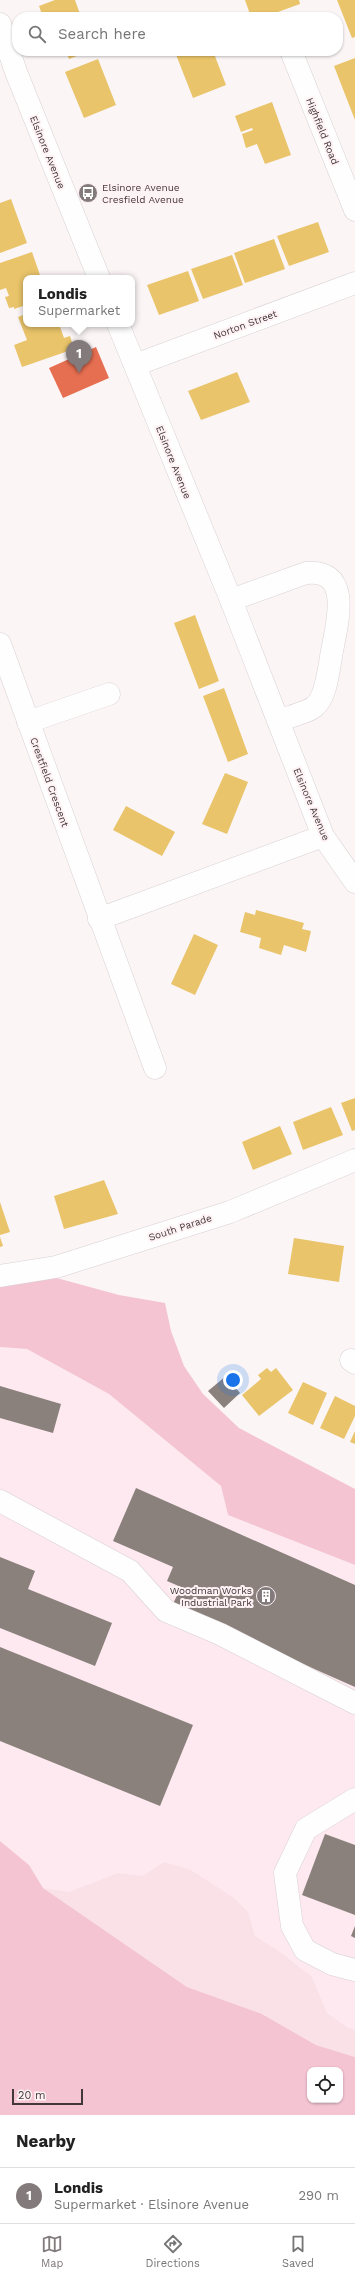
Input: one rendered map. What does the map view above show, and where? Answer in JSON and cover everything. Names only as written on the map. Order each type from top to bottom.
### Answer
[{"type":"street","name":"Elsinore Avenue","points":[[0,24],[8,76],[98,275]]},
{"type":"street","name":"Highfield Road","points":[[293,56],[355,210]]},
{"type":"street","name":"Norton Street","points":[[135,365],[355,284]]},
{"type":"street","name":"Elsinore Avenue","points":[[119,327],[231,600],[323,836],[355,882]]},
{"type":"street","points":[[231,600],[306,573],[319,572],[327,576],[336,586],[340,606],[325,689],[316,706],[278,721]]},
{"type":"street","name":"Crestfield Crescent","points":[[0,644],[99,920],[155,1068]]},
{"type":"street","points":[[28,722],[109,694]]},
{"type":"street","points":[[99,920],[323,836]]},
{"type":"street","name":"South Parade","points":[[0,1276],[56,1267],[230,1212],[355,1160]]},
{"type":"street","points":[[0,1501],[130,1571],[166,1611],[220,1634],[355,1703]]},
{"type":"street","points":[[355,1799],[306,1829],[285,1873],[292,1926],[305,1950],[332,1964],[355,1970]]},
{"type":"shaded area","points":[[53,1277],[119,1295],[165,1303],[171,1331],[184,1366],[203,1394],[239,1428],[355,1489],[355,1565],[228,1515],[221,1486],[109,1394],[27,1349],[0,1347],[0,1287]]},
{"type":"shaded area","points":[[0,1347],[27,1349],[109,1394],[221,1486],[228,1515],[355,1565],[355,2029],[348,2028],[327,2013],[312,1977],[279,1951],[255,1936],[248,1912],[234,1898],[191,1870],[164,1862],[143,1876],[118,1873],[69,1892],[43,1888],[29,1865],[0,1841]]},
{"type":"shaded area","points":[[0,1841],[29,1865],[43,1888],[187,1987],[262,2014],[316,2045],[355,2057],[355,2115],[0,2115]]},
{"type":"shaded area","points":[[164,1862],[191,1870],[234,1898],[248,1912],[255,1936],[279,1951],[312,1977],[327,2013],[348,2028],[355,2029],[355,2057],[316,2045],[262,2014],[187,1987],[43,1888],[69,1892],[118,1873],[143,1876]]},
{"type":"building: Homes","points":[[55,0],[75,0],[79,12],[41,12],[39,6]]},
{"type":"building: Homes","points":[[245,0],[299,0],[300,4],[278,12],[249,12]]},
{"type":"building: Homes","points":[[337,0],[355,0],[355,37],[352,38]]},
{"type":"building: Homes","points":[[68,56],[77,56],[69,59]]},
{"type":"building: Homes","points":[[177,56],[215,56],[226,85],[193,98]]},
{"type":"building: Homes","points":[[355,58],[355,120],[334,66]]},
{"type":"building: Homes","points":[[98,59],[116,105],[84,118],[65,72]]},
{"type":"building: Homes","points":[[272,102],[291,155],[265,164],[257,144],[246,148],[242,134],[253,130],[252,128],[241,132],[235,116]]},
{"type":"building: Homes","points":[[11,199],[27,243],[0,253],[0,203]]},
{"type":"building: Homes","points":[[318,222],[329,252],[289,266],[277,236]]},
{"type":"building: Homes","points":[[274,239],[285,269],[245,283],[234,253]]},
{"type":"building: Homes","points":[[32,252],[40,275],[23,275],[23,306],[14,309],[14,307],[9,308],[5,297],[9,296],[6,288],[0,290],[0,263]]},
{"type":"building: Homes","points":[[232,255],[243,285],[203,299],[191,269]]},
{"type":"building: Homes","points":[[188,271],[199,301],[159,315],[147,285]]},
{"type":"building: Homes","points":[[23,315],[23,327],[60,327],[64,338],[70,336],[74,349],[22,367],[14,345],[27,340],[18,317]]},
{"type":"building: Homes","points":[[237,372],[250,402],[201,420],[188,391]]},
{"type":"building: Homes","points":[[195,615],[219,681],[199,689],[174,623]]},
{"type":"building: Homes","points":[[224,688],[248,754],[228,762],[203,696]]},
{"type":"building: Homes","points":[[225,773],[248,782],[227,834],[202,824]]},
{"type":"building: Homes","points":[[126,806],[175,832],[162,856],[113,830]]},
{"type":"building: Homes","points":[[256,910],[304,923],[302,929],[311,931],[306,952],[284,945],[281,955],[259,948],[261,938],[240,932],[245,912],[255,915]]},
{"type":"building: Homes","points":[[194,934],[218,945],[195,995],[171,984]]},
{"type":"building: Homes","points":[[355,1098],[355,1130],[352,1131],[341,1103]]},
{"type":"building: Homes","points":[[331,1107],[343,1135],[303,1150],[293,1122]]},
{"type":"building: Homes","points":[[280,1126],[292,1154],[253,1170],[242,1142]]},
{"type":"building: Homes","points":[[104,1180],[118,1214],[64,1229],[54,1196]]},
{"type":"building: Homes","points":[[0,1202],[10,1232],[0,1235]]},
{"type":"building: Homes","points":[[0,1237],[3,1246],[0,1247]]},
{"type":"building: Homes","points":[[294,1238],[344,1246],[339,1282],[288,1274]]},
{"type":"building: Homes","points":[[267,1368],[271,1372],[276,1368],[293,1390],[259,1416],[242,1395],[261,1379],[258,1375]]},
{"type":"building: Homes","points":[[303,1382],[327,1393],[313,1425],[288,1413]]},
{"type":"building: Homes","points":[[335,1396],[355,1406],[355,1416],[344,1439],[320,1428]]},
{"type":"building: Homes","points":[[355,1431],[355,1444],[350,1442]]},
{"type":"building: Shops","points":[[96,347],[109,378],[63,398],[49,368]]},
{"type":"building: Industry","points":[[226,1376],[240,1393],[224,1408],[208,1391]]},
{"type":"building: Industry","points":[[0,1386],[61,1404],[53,1433],[0,1418]]},
{"type":"building: Industry","name":"Woodman Works Industrial Park","points":[[136,1488],[355,1585],[355,1687],[172,1606],[181,1587],[167,1581],[173,1567],[113,1541]]},
{"type":"building: Industry","points":[[0,1557],[35,1571],[28,1589],[112,1623],[95,1666],[0,1628]]},
{"type":"building: Industry","points":[[0,1647],[193,1725],[160,1806],[0,1741]]},
{"type":"building: Industry","points":[[325,1834],[355,1845],[355,1915],[302,1895]]},
{"type":"building: Industry","points":[[355,1926],[355,1938],[351,1936]]},
{"type":"place","name":"Elsinore Avenue Cresfield Avenue","points":[[88,193]]},
{"type":"place","name":"Londis","points":[[79,373]]},
{"type":"place","name":"Woodman Works Industrial Park","points":[[266,1596]]}]
